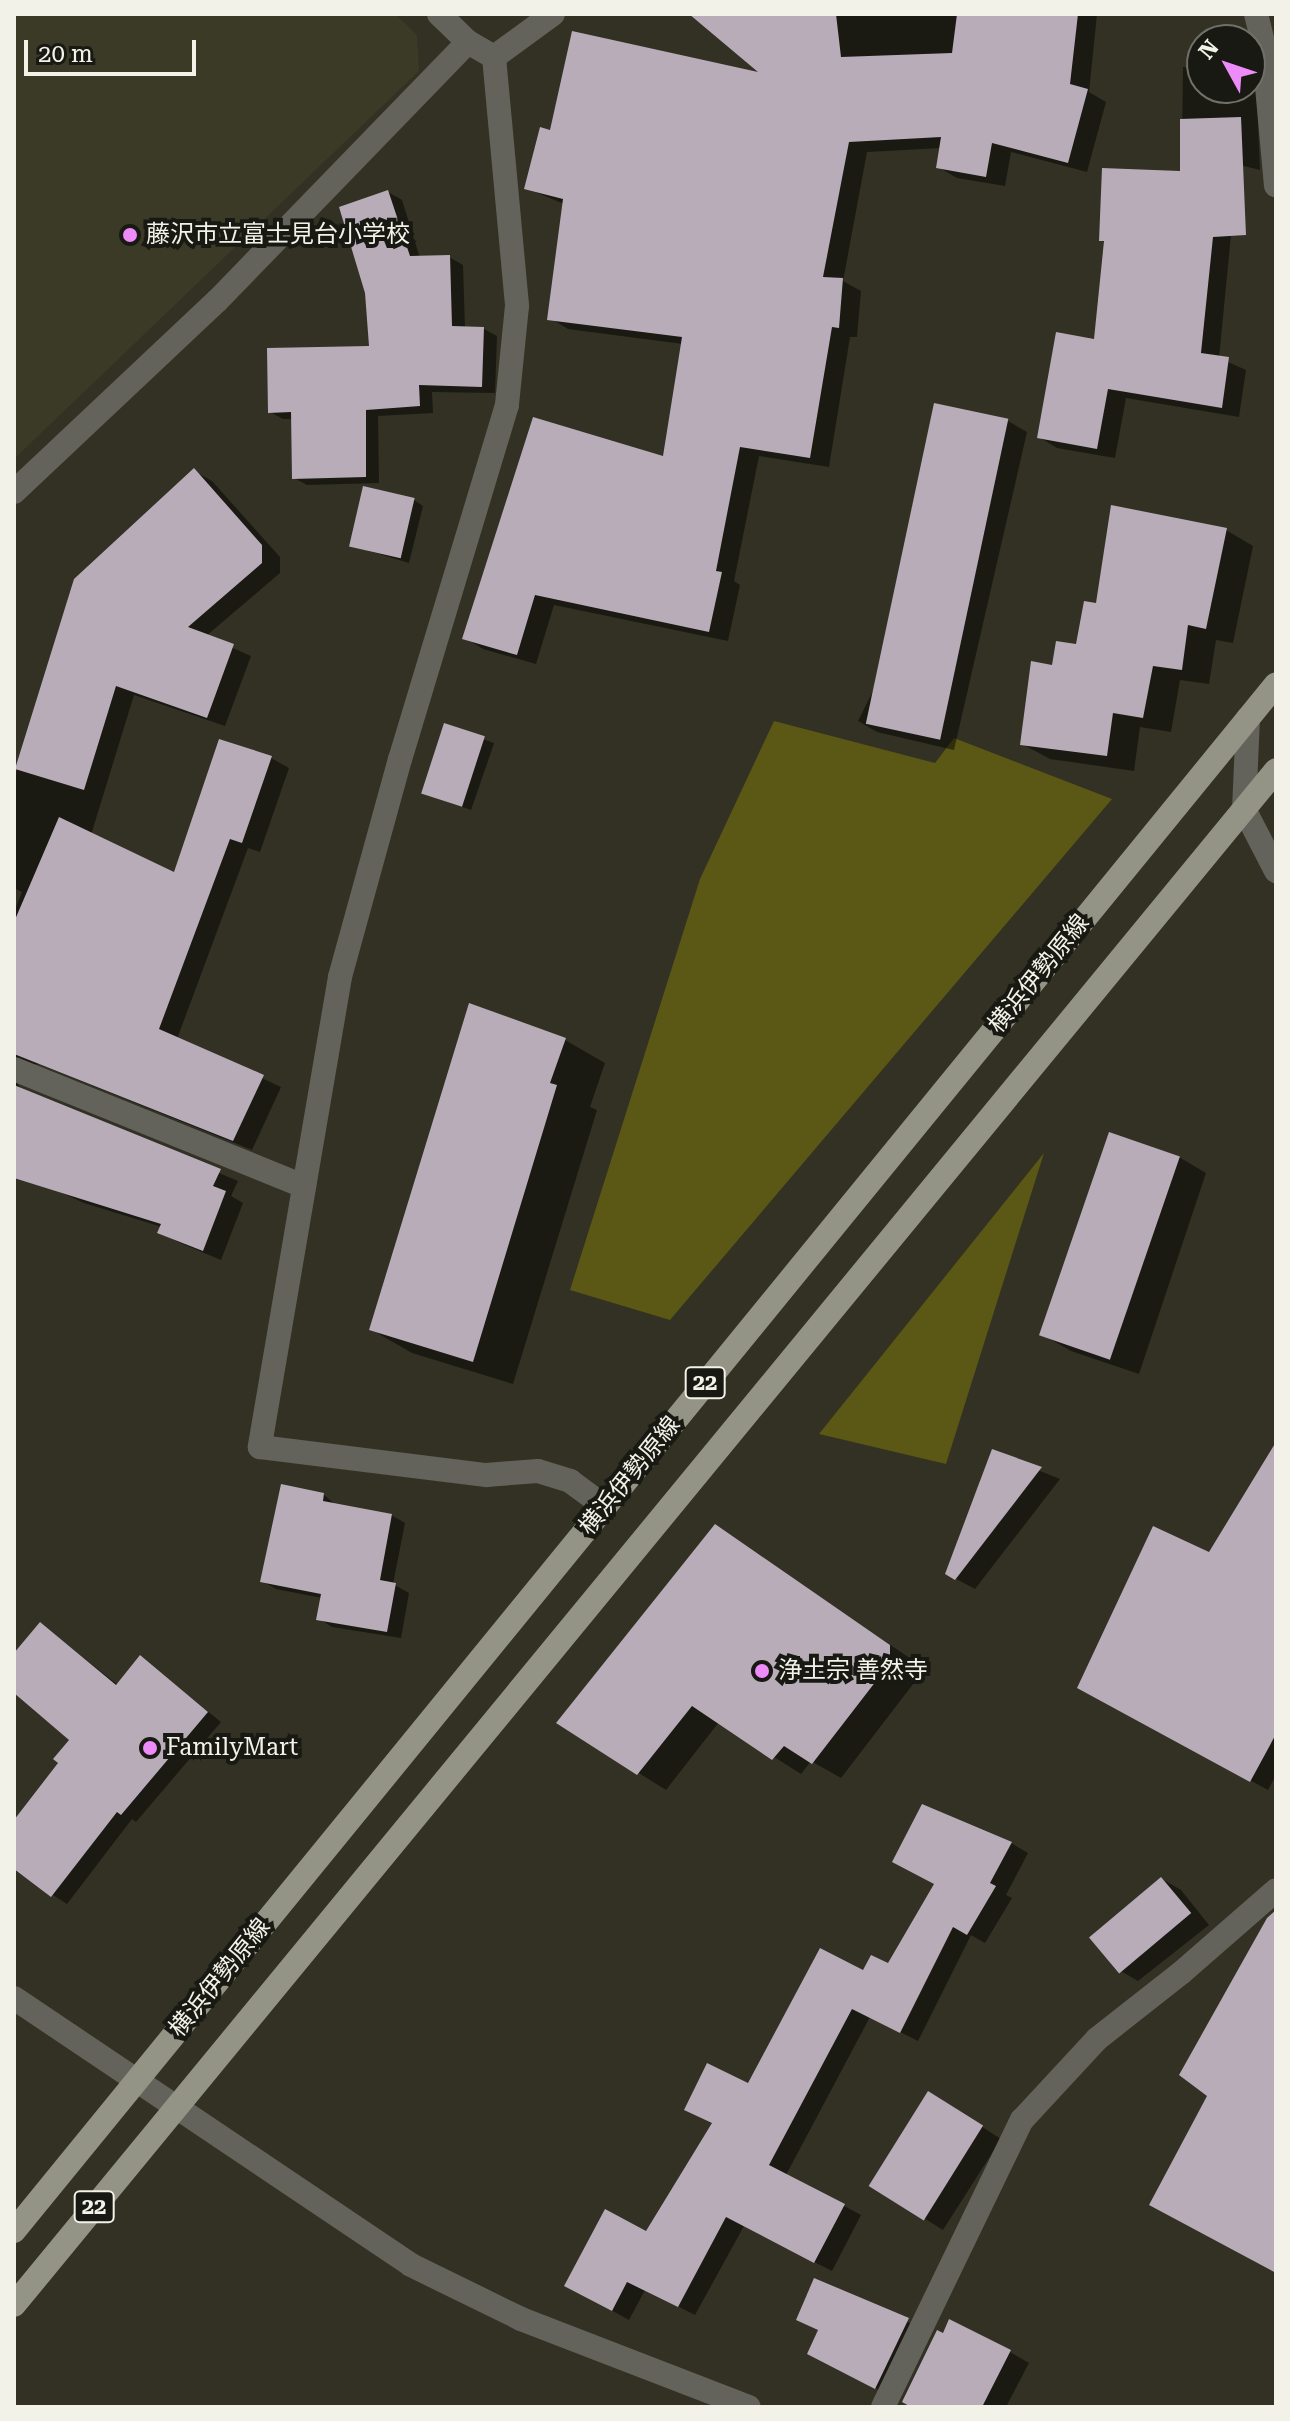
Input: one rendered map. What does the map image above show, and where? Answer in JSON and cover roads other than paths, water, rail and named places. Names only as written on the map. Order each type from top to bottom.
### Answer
[{"type":"main road","name":"横浜伊勢原線","points":[[14,2231],[1276,684]]},
{"type":"main road","name":"横浜伊勢原線","points":[[14,2305],[1276,770]]},
{"type":"street","points":[[439,14],[468,42],[494,57]]},
{"type":"street","points":[[494,57],[553,14]]},
{"type":"street","points":[[1256,14],[1263,43],[1276,185]]},
{"type":"street","points":[[14,492],[217,301],[468,42]]},
{"type":"street","points":[[494,57],[517,306],[507,405],[400,759],[340,977],[260,1447],[486,1475],[538,1471],[570,1481],[604,1506]]},
{"type":"street","points":[[1248,718],[1244,809],[1276,871]]},
{"type":"street","points":[[14,1069],[304,1186]]},
{"type":"street","points":[[883,2407],[1022,2120],[1097,2039],[1181,1973],[1276,1890]]},
{"type":"street","points":[[14,1998],[173,2108],[411,2265],[521,2319],[749,2407]]},
{"type":"place","name":"藤沢市立富士見台小学校","points":[[130,235]]},
{"type":"place","name":"浄土宗 善然寺","points":[[762,1671]]},
{"type":"place","name":"FamilyMart","points":[[150,1748]]}]
